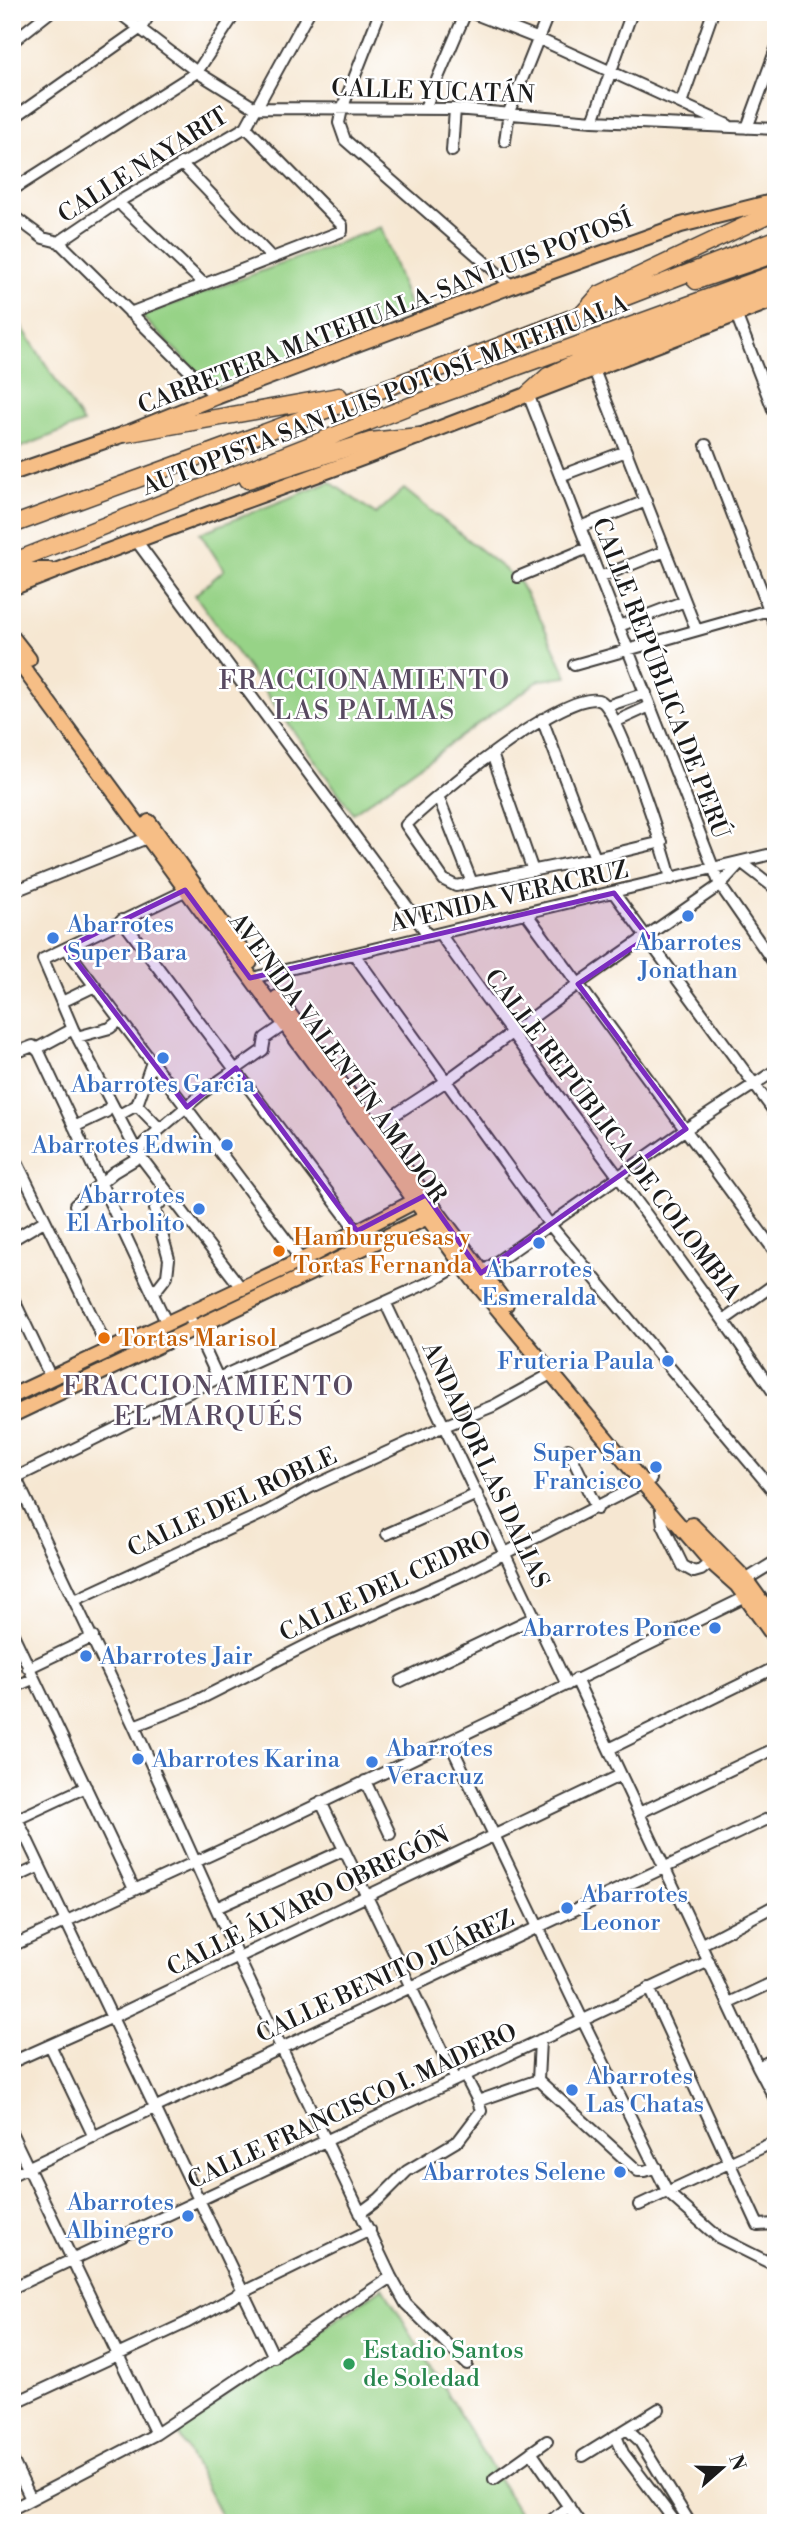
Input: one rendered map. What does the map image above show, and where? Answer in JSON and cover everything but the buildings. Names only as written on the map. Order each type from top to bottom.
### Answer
[{"type":"highway","points":[[587,313],[600,294],[776,211]]},
{"type":"highway","points":[[12,524],[587,313],[626,305],[770,248]]},
{"type":"highway","points":[[527,394],[548,376],[583,359],[775,278]]},
{"type":"highway","name":"AUTOPISTA SAN LUIS POTOSÍ-MATEHUALA","points":[[12,562],[412,405],[775,278]]},
{"type":"highway","points":[[125,434],[382,388]]},
{"type":"highway","points":[[177,497],[208,493],[370,440],[419,436]]},
{"type":"main road","name":"CARRETERA MATEHUALA-SAN LUIS POTOSÍ","points":[[12,473],[125,434],[216,397],[681,225],[776,201]]},
{"type":"main road","points":[[12,588],[135,539],[419,436],[776,299]]},
{"type":"main road","points":[[12,480],[37,465]]},
{"type":"main road","points":[[12,570],[56,570]]},
{"type":"main road","name":"AVENIDA VALENTÍN AMADOR","points":[[12,637],[190,888],[477,1276],[647,1481],[704,1538],[776,1622]]},
{"type":"main road","name":"AVENIDA VALENTÍN AMADOR","points":[[12,653],[153,836]]},
{"type":"main road","name":"AVENIDA VALENTÍN AMADOR","points":[[256,978],[284,1025],[370,1131]]},
{"type":"main road","points":[[12,1415],[194,1328],[307,1266],[356,1231],[420,1198]]},
{"type":"main road","points":[[12,1396],[242,1289],[307,1266],[432,1215]]},
{"type":"main road","name":"AVENIDA VALENTÍN AMADOR","points":[[647,1481],[660,1503],[711,1562],[746,1588],[776,1639]]},
{"type":"street","points":[[12,42],[50,12]]},
{"type":"street","points":[[118,12],[197,72],[255,108]]},
{"type":"street","points":[[12,119],[141,28],[151,12]]},
{"type":"street","points":[[12,190],[197,72],[236,12]]},
{"type":"street","name":"CALLE NAYARIT","points":[[59,242],[181,163],[246,127],[309,12]]},
{"type":"street","points":[[380,12],[342,109],[339,123],[345,140],[512,286]]},
{"type":"street","points":[[425,108],[468,12],[539,39],[734,128]]},
{"type":"street","points":[[505,141],[509,112],[549,12]]},
{"type":"street","points":[[593,121],[632,12]]},
{"type":"street","points":[[681,103],[713,12]]},
{"type":"street","points":[[747,128],[776,49]]},
{"type":"street","name":"CALLE YUCATÁN","points":[[255,108],[455,108],[593,121],[776,128]]},
{"type":"street","points":[[452,151],[455,108]]},
{"type":"street","points":[[130,313],[342,231],[342,225],[246,127]]},
{"type":"street","points":[[181,163],[272,258]]},
{"type":"street","points":[[124,207],[203,284]]},
{"type":"street","points":[[12,215],[43,238],[59,242],[216,397]]},
{"type":"street","points":[[736,314],[776,417]]},
{"type":"street","points":[[594,370],[696,629]]},
{"type":"street","name":"CALLE REPÚBLICA DE PERÚ","points":[[527,394],[720,885],[776,967]]},
{"type":"street","points":[[706,444],[772,609],[776,628]]},
{"type":"street","points":[[560,476],[626,451]]},
{"type":"street","points":[[580,527],[646,501]]},
{"type":"street","name":"CALLE REPÚBLICA DE COLOMBIA","points":[[135,539],[510,1033],[724,1320],[776,1396]]},
{"type":"street","points":[[518,577],[588,548]]},
{"type":"street","points":[[600,577],[665,551]]},
{"type":"street","points":[[619,626],[685,601]]},
{"type":"street","points":[[574,664],[772,609]]},
{"type":"street","points":[[607,706],[646,693]]},
{"type":"street","points":[[662,842],[456,886],[444,880],[406,825],[438,796],[542,719],[595,699],[607,706],[615,722],[662,842],[671,879]]},
{"type":"street","points":[[615,722],[650,706]]},
{"type":"street","points":[[542,719],[595,858]]},
{"type":"street","points":[[492,754],[533,871]]},
{"type":"street","points":[[438,796],[472,883]]},
{"type":"street","points":[[12,892],[153,836]]},
{"type":"street","name":"AVENIDA VERACRUZ","points":[[256,978],[776,853]]},
{"type":"street","points":[[370,1131],[445,1082],[578,984],[720,885],[741,862],[776,889]]},
{"type":"street","points":[[190,888],[43,959],[75,1033],[137,1152],[242,1289]]},
{"type":"street","points":[[614,893],[776,1114]]},
{"type":"street","points":[[526,913],[776,1254]]},
{"type":"street","points":[[122,920],[236,1068],[356,1231]]},
{"type":"street","points":[[66,948],[307,1266]]},
{"type":"street","points":[[354,954],[550,1226],[776,1494]]},
{"type":"street","points":[[62,1002],[95,986]]},
{"type":"street","points":[[12,1054],[75,1033],[92,1034],[110,1028],[121,1020]]},
{"type":"street","points":[[75,1205],[114,1172],[134,1160],[137,1152],[160,1129],[262,1050],[265,1038],[284,1025]]},
{"type":"street","points":[[35,1047],[167,1324]]},
{"type":"street","points":[[119,1115],[137,1105],[152,1062]]},
{"type":"street","points":[[477,1276],[686,1129],[776,1070]]},
{"type":"street","points":[[74,1128],[106,1112],[111,1105]]},
{"type":"street","points":[[137,1105],[160,1129]]},
{"type":"street","points":[[12,1152],[109,1351]]},
{"type":"street","points":[[153,1294],[167,1276],[169,1259],[155,1209],[169,1193]]},
{"type":"street","points":[[12,1240],[44,1221]]},
{"type":"street","points":[[467,1261],[385,1302],[14,1474],[93,1637],[238,1958],[391,2277],[406,2304],[467,2364]]},
{"type":"street","points":[[724,1320],[776,1283]]},
{"type":"street","points":[[12,1296],[51,1378]]},
{"type":"street","name":"ANDADOR LAS DALIAS","points":[[385,1302],[535,1617],[609,1749],[776,2101]]},
{"type":"street","points":[[188,1314],[218,1378]]},
{"type":"street","name":"CALLE DEL ROBLE","points":[[75,1600],[444,1426],[493,1406],[555,1372]]},
{"type":"street","points":[[568,1449],[597,1509]]},
{"type":"street","name":"CALLE DEL CEDRO","points":[[134,1726],[192,1703],[325,1636],[505,1554],[647,1481]]},
{"type":"street","points":[[387,1534],[477,1494]]},
{"type":"street","points":[[660,1503],[663,1525],[683,1566],[694,1572],[711,1562]]},
{"type":"street","points":[[12,1946],[196,1862],[572,1682],[746,1588],[776,1561]]},
{"type":"street","points":[[401,1681],[535,1617]]},
{"type":"street","points":[[12,1632],[134,1889]]},
{"type":"street","points":[[12,1688],[30,1674],[93,1637]]},
{"type":"street","points":[[609,1749],[776,1667]]},
{"type":"street","points":[[449,1741],[668,2193],[718,2237],[774,2265],[776,2269]]},
{"type":"street","points":[[639,1813],[776,1748]]},
{"type":"street","name":"CALLE ÁLVARO OBREGÓN","points":[[12,2062],[113,2017],[621,1775]]},
{"type":"street","points":[[365,1781],[390,1834]]},
{"type":"street","points":[[86,1787],[14,1816],[113,2017],[274,2357]]},
{"type":"street","points":[[321,1802],[412,1987],[460,2076],[478,2101],[481,2111],[459,2140],[408,2171],[360,2213]]},
{"type":"street","name":"CALLE BENITO JUÁREZ","points":[[12,2175],[776,1815]]},
{"type":"street","points":[[216,1908],[344,1850]]},
{"type":"street","points":[[12,1879],[38,1867]]},
{"type":"street","points":[[702,1944],[776,1905]]},
{"type":"street","name":"CALLE FRANCISCO I. MADERO","points":[[12,2288],[709,1961]]},
{"type":"street","points":[[729,2003],[776,1981]]},
{"type":"street","points":[[649,1988],[758,2225],[776,2224]]},
{"type":"street","points":[[537,2080],[540,2040]]},
{"type":"street","points":[[50,2045],[94,2137]]},
{"type":"street","points":[[758,2067],[776,2058]]},
{"type":"street","points":[[537,2080],[638,2171],[656,2167]]},
{"type":"street","points":[[478,2101],[537,2080]]},
{"type":"street","points":[[12,2134],[156,2434]]},
{"type":"street","points":[[639,2205],[776,2141]]},
{"type":"street","points":[[12,2403],[186,2323],[370,2230]]},
{"type":"street","points":[[12,2509],[156,2434],[391,2277]]},
{"type":"street","points":[[583,2456],[659,2409]]},
{"type":"street","points":[[627,2429],[639,2440],[690,2523]]},
{"type":"street","points":[[616,2435],[623,2454],[676,2523]]},
{"type":"street","points":[[494,2479],[547,2441]]},
{"type":"street","points":[[531,2452],[580,2523]]},
{"type":"street","points":[[12,2459],[31,2499]]},
{"type":"street","points":[[548,2523],[569,2506]]},
{"type":"highlighted area","points":[[185,890],[250,978],[614,893],[648,937],[578,984],[686,1129],[481,1273],[426,1195],[357,1231],[236,1068],[187,1107],[66,948]]},
{"type":"green space","points":[[381,227],[412,313],[213,387],[141,316]]},
{"type":"green space","points":[[12,311],[83,423],[12,451]]},
{"type":"green space","points":[[330,482],[376,514],[404,489],[518,580],[542,622],[567,677],[540,680],[353,813],[195,595],[224,570],[200,533]]},
{"type":"green space","name":"Estadio Santos de Soledad","points":[[383,2287],[525,2523],[225,2523],[177,2430]]},
{"type":"place","name":"Abarrotes Jonathan","points":[[688,916]]},
{"type":"place","name":"Abarrotes Super Bara","points":[[53,938]]},
{"type":"place","name":"Abarrotes Garcia","points":[[163,1058]]},
{"type":"place","name":"Abarrotes Edwin","points":[[227,1145]]},
{"type":"place","name":"Abarrotes El Arbolito","points":[[199,1209]]},
{"type":"place","name":"Abarrotes Esmeralda","points":[[539,1243]]},
{"type":"place","name":"Hamburguesas y Tortas Fernanda","points":[[279,1251]]},
{"type":"place","name":"Tortas Marisol","points":[[104,1338]]},
{"type":"place","name":"Fruteria Paula","points":[[668,1361]]},
{"type":"place","name":"Super San Francisco","points":[[656,1467]]},
{"type":"place","name":"Abarrotes Ponce","points":[[715,1628]]},
{"type":"place","name":"Abarrotes Jair","points":[[86,1656]]},
{"type":"place","name":"Abarrotes Karina","points":[[138,1759]]},
{"type":"place","name":"Abarrotes Veracruz","points":[[372,1762]]},
{"type":"place","name":"Abarrotes Leonor","points":[[567,1908]]},
{"type":"place","name":"Abarrotes Las Chatas","points":[[572,2090]]},
{"type":"place","name":"Abarrotes Selene","points":[[620,2172]]},
{"type":"place","name":"Abarrotes Albinegro","points":[[188,2216]]},
{"type":"place","name":"Estadio Santos de Soledad","points":[[349,2364]]},
{"type":"district","name":"FRACCIONAMIENTO LAS PALMAS","points":[[365,695]]},
{"type":"district","name":"FRACCIONAMIENTO EL MARQUÉS","points":[[209,1401]]}]
